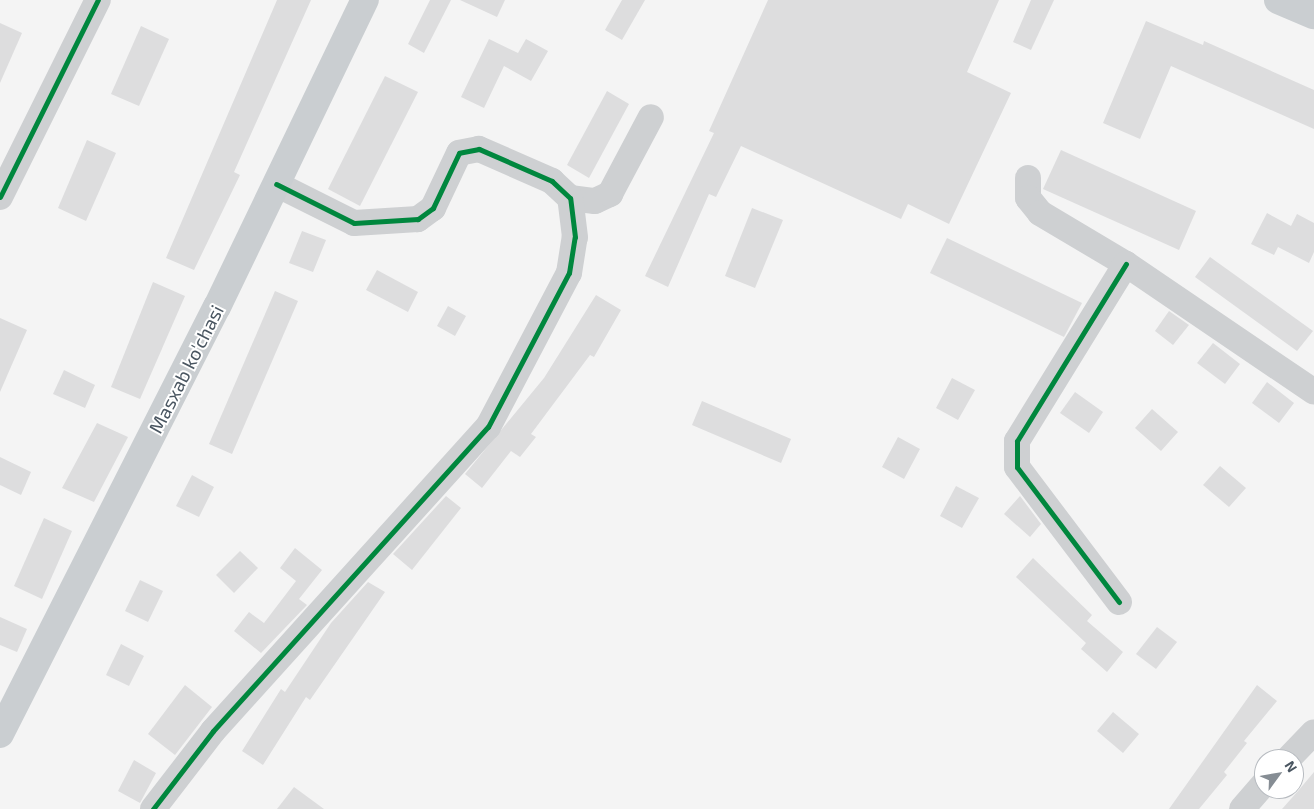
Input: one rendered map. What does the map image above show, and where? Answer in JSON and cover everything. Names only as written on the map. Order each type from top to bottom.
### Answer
[{"type":"main road","name":"Masxab ko'chasi","points":[[0,734],[276,184],[365,0]]},
{"type":"main road","points":[[1278,0],[1314,15]]},
{"type":"street","points":[[0,197],[98,0]]},
{"type":"street","points":[[276,184],[354,223],[418,219],[433,208],[458,153],[479,150],[552,182],[570,198],[595,201],[610,194],[651,117]]},
{"type":"street","points":[[1028,178],[1028,198],[1040,213],[1126,264],[1314,392]]},
{"type":"street","points":[[153,809],[213,731],[488,427],[569,273],[575,237],[570,198]]},
{"type":"street","points":[[1119,602],[1018,467],[1017,441],[1126,264]]},
{"type":"street","points":[[1298,749],[1314,732]]},
{"type":"street","points":[[1242,809],[1254,795]]},
{"type":"building","points":[[277,0],[311,0],[234,172],[240,175],[194,270],[166,258]]},
{"type":"building","points":[[430,0],[451,0],[424,53],[408,44]]},
{"type":"building","points":[[460,0],[505,0],[497,17]]},
{"type":"building","points":[[622,0],[645,0],[622,40],[605,30]]},
{"type":"building","points":[[768,0],[999,0],[967,72],[1011,93],[949,224],[908,204],[901,219],[741,146],[716,197],[709,194],[668,287],[645,276],[714,133],[709,131]]},
{"type":"building","points":[[1031,0],[1054,0],[1031,50],[1013,42]]},
{"type":"building","points":[[1146,21],[1203,45],[1204,41],[1314,90],[1314,129],[1171,66],[1140,139],[1103,123]]},
{"type":"building","points":[[0,23],[22,33],[0,83]]},
{"type":"building","points":[[141,26],[169,39],[139,106],[111,94]]},
{"type":"building","points":[[489,39],[518,53],[526,39],[548,51],[531,81],[504,66],[484,108],[461,97]]},
{"type":"building","points":[[385,76],[418,92],[360,206],[328,189]]},
{"type":"building","points":[[607,91],[629,104],[589,178],[567,165]]},
{"type":"building","points":[[87,140],[116,153],[86,221],[58,208]]},
{"type":"building","points":[[1061,150],[1196,211],[1179,250],[1043,189]]},
{"type":"building","points":[[752,208],[783,220],[755,288],[725,276]]},
{"type":"building","points":[[1267,213],[1291,226],[1297,214],[1314,223],[1314,252],[1309,263],[1278,247],[1274,255],[1251,244]]},
{"type":"building","points":[[302,231],[326,240],[313,272],[289,263]]},
{"type":"building","points":[[947,238],[1082,303],[1064,337],[930,273]]},
{"type":"building","points":[[1210,257],[1313,331],[1297,351],[1195,277]]},
{"type":"building","points":[[377,270],[418,292],[408,312],[366,290]]},
{"type":"building","points":[[153,282],[185,296],[140,399],[111,387]]},
{"type":"building","points":[[275,291],[298,301],[232,454],[209,444]]},
{"type":"building","points":[[596,295],[621,310],[594,357],[590,355],[531,434],[536,437],[520,457],[511,451],[482,488],[465,474],[544,378]]},
{"type":"building","points":[[448,306],[466,316],[455,336],[437,326]]},
{"type":"building","points":[[1169,311],[1189,325],[1173,345],[1155,331]]},
{"type":"building","points":[[0,318],[27,330],[0,392]]},
{"type":"building","points":[[1213,343],[1240,364],[1225,384],[1197,363]]},
{"type":"building","points":[[64,370],[95,385],[85,408],[53,394]]},
{"type":"building","points":[[952,378],[975,390],[958,420],[936,408]]},
{"type":"building","points":[[1267,382],[1294,403],[1279,423],[1252,403]]},
{"type":"building","points":[[1075,392],[1103,412],[1089,433],[1060,413]]},
{"type":"building","points":[[702,401],[791,439],[781,463],[692,425]]},
{"type":"building","points":[[1152,409],[1178,432],[1161,451],[1135,428]]},
{"type":"building","points":[[97,423],[128,437],[94,502],[62,488]]},
{"type":"building","points":[[898,437],[920,449],[904,479],[882,467]]},
{"type":"building","points":[[0,457],[31,472],[21,495],[0,485]]},
{"type":"building","points":[[1220,466],[1246,488],[1229,507],[1203,485]]},
{"type":"building","points":[[192,475],[214,487],[199,517],[176,506]]},
{"type":"building","points":[[956,486],[979,498],[962,528],[940,516]]},
{"type":"building","points":[[446,496],[461,508],[412,570],[393,554]]},
{"type":"building","points":[[1020,496],[1041,524],[1030,537],[1004,514]]},
{"type":"building","points":[[44,518],[72,531],[42,599],[14,586]]},
{"type":"building","points":[[295,548],[322,570],[299,599],[307,605],[261,653],[234,631],[249,612],[264,623],[296,581],[280,568]]},
{"type":"building","points":[[240,551],[258,568],[234,593],[216,575]]},
{"type":"building","points":[[1033,558],[1092,615],[1087,621],[1123,652],[1107,672],[1081,649],[1086,643],[1016,577]]},
{"type":"building","points":[[140,580],[163,591],[148,622],[125,611]]},
{"type":"building","points":[[368,582],[385,592],[310,700],[306,697],[263,765],[242,751],[281,689],[285,692],[331,623]]},
{"type":"building","points":[[0,617],[27,629],[17,652],[0,645]]},
{"type":"building","points":[[1157,627],[1177,642],[1156,669],[1136,654]]},
{"type":"building","points":[[121,644],[144,656],[129,686],[106,675]]},
{"type":"building","points":[[185,685],[212,707],[175,755],[148,734]]},
{"type":"building","points":[[1257,685],[1277,701],[1244,741],[1247,743],[1224,772],[1227,775],[1199,809],[1169,809]]},
{"type":"building","points":[[1113,712],[1139,734],[1123,753],[1097,731]]},
{"type":"building","points":[[134,760],[156,773],[140,803],[118,791]]},
{"type":"building","points":[[1314,772],[1314,809],[1282,809],[1291,799],[1304,799],[1304,784]]},
{"type":"building","points":[[294,787],[324,809],[277,809]]},
{"type":"cycle path","points":[[0,197],[98,0]]},
{"type":"cycle path","points":[[153,809],[213,731],[488,427],[569,273],[575,237],[570,198],[552,181],[479,149],[459,153],[433,208],[418,219],[354,223],[276,184]]},
{"type":"cycle path","points":[[1119,602],[1017,467],[1017,441],[1126,264]]}]
